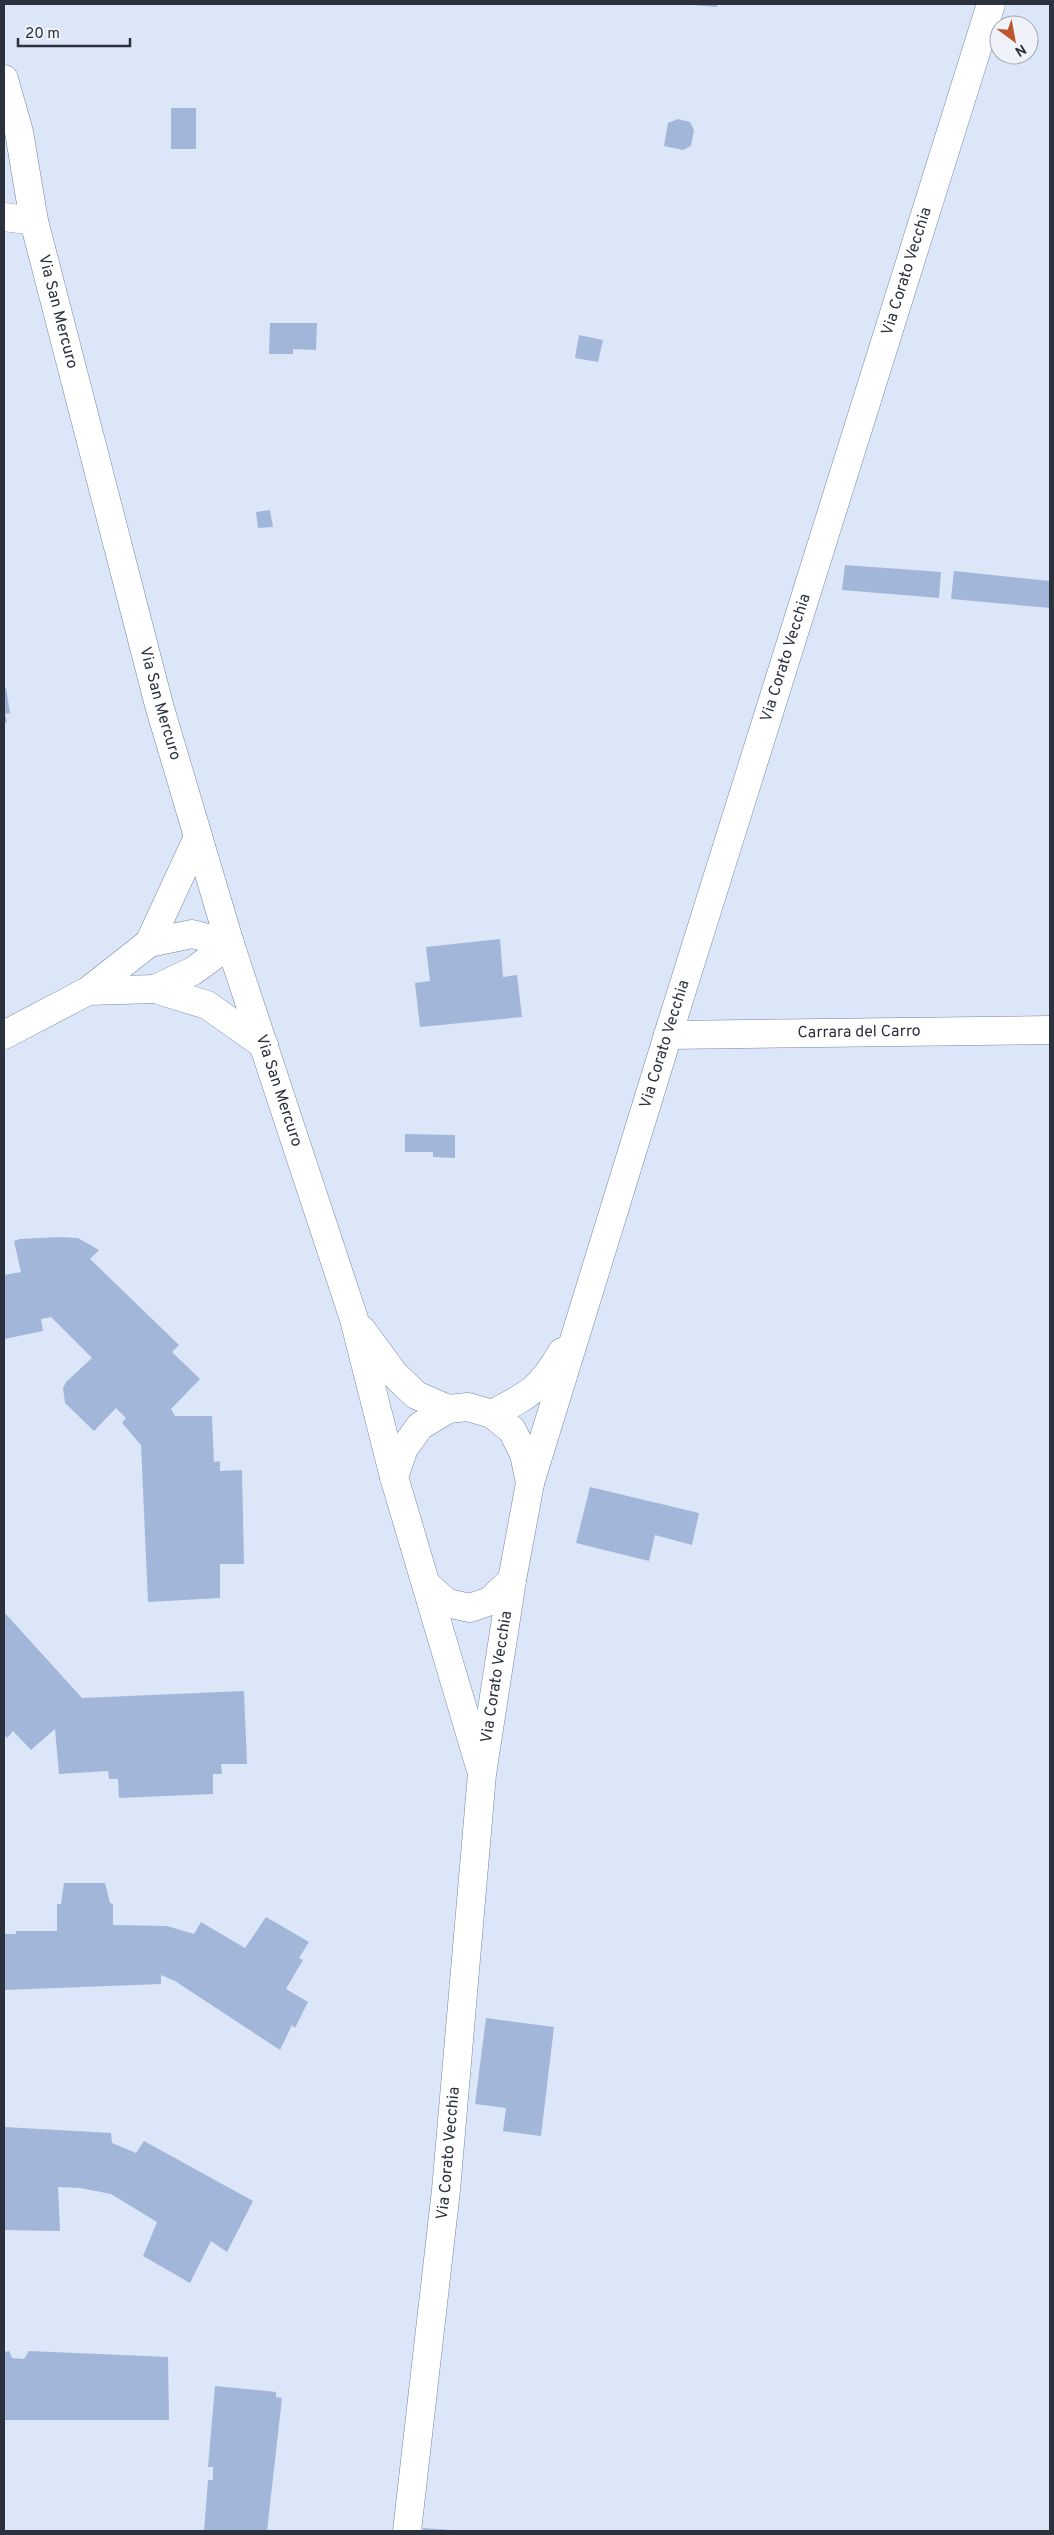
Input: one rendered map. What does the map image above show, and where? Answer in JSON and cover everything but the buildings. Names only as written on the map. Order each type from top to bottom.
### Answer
[{"type":"street","name":"Via Corato Vecchia","points":[[407,2531],[446,2190],[482,1774],[512,1580],[530,1483],[584,1314],[668,1035],[991,4]]},
{"type":"street","name":"Via San Mercuro","points":[[4,79],[19,132],[34,220],[159,705],[230,944],[354,1318]]},
{"type":"street","points":[[4,217],[34,220]]},
{"type":"street","points":[[148,943],[198,837]]},
{"type":"street","points":[[4,1035],[88,990],[148,943],[192,934],[230,944]]},
{"type":"street","points":[[155,989],[193,971],[230,944]]},
{"type":"street","points":[[88,990],[155,989],[207,1005],[264,1045]]},
{"type":"street","name":"Carrara del Carro","points":[[668,1035],[1050,1030]]},
{"type":"street","name":"Via Corato Vecchia","points":[[492,1414],[523,1398],[548,1377],[584,1314]]},
{"type":"street","points":[[354,1318],[395,1375],[416,1395],[448,1409]]},
{"type":"street","points":[[354,1318],[394,1477]]},
{"type":"street","name":"Via Corato Vecchia","points":[[482,1774],[394,1477],[404,1448],[420,1426],[448,1409],[468,1407],[492,1414],[512,1430],[524,1454],[530,1483]]},
{"type":"street","name":"Via Corato Vecchia","points":[[427,1585],[447,1603],[470,1608],[490,1601],[512,1580]]}]
